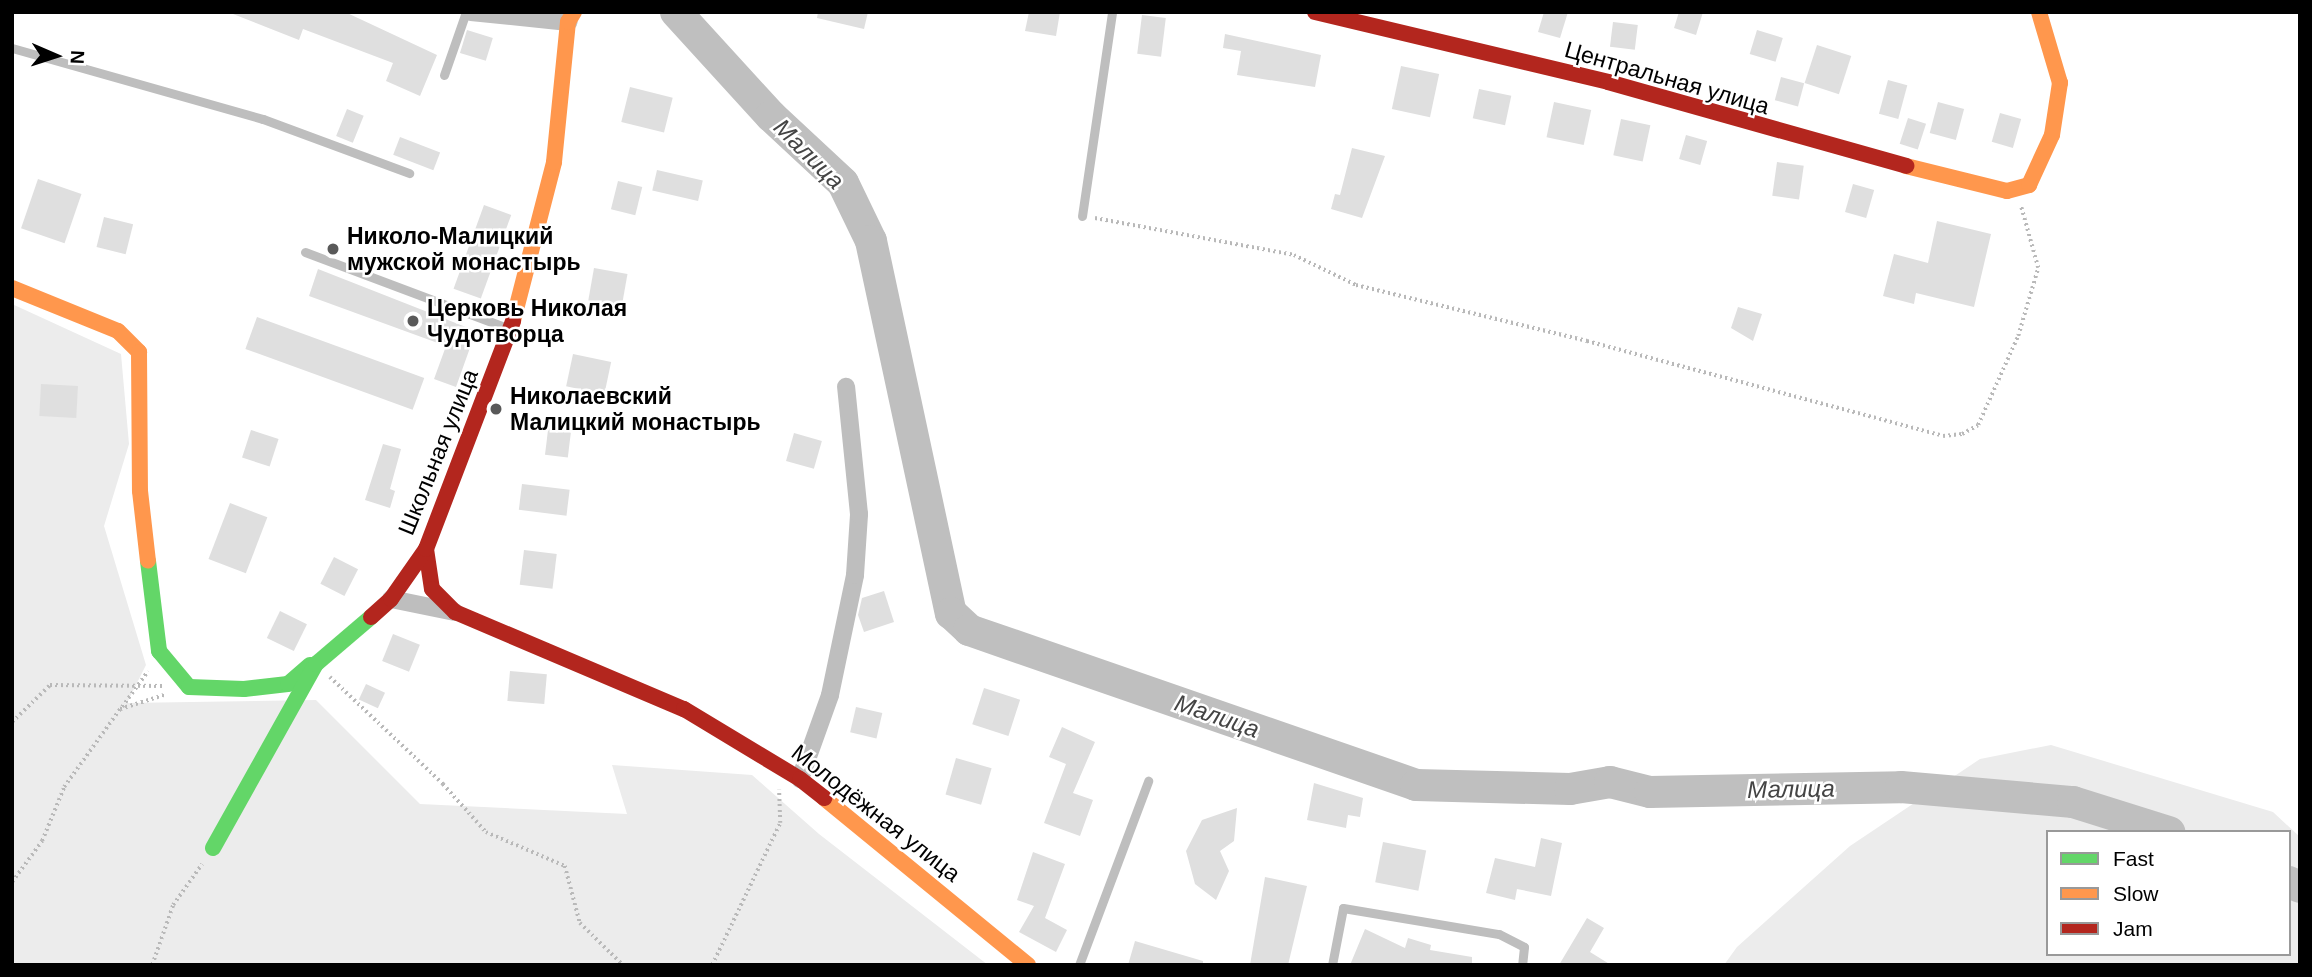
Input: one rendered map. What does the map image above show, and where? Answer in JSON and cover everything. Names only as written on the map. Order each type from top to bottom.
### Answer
[{"type":"street","points":[[471,12],[571,17]]},
{"type":"street","name":"Центральная улица","points":[[1315,12],[1608,82],[1796,138],[2012,191]]},
{"type":"street","points":[[2012,191],[2029,184],[2041,163],[2052,135],[2060,83],[2039,12]]},
{"type":"street","name":"Школьная улица","points":[[213,848],[316,664],[327,650],[391,599],[426,549],[511,330],[554,162],[571,17]]},
{"type":"street","points":[[12,288],[118,331],[139,352],[140,491],[159,651],[189,687],[244,690],[288,684],[327,650]]},
{"type":"street","points":[[800,779],[830,695],[855,575],[859,514],[846,387]]},
{"type":"street","name":"Молодёжная улица","points":[[426,549],[432,589],[455,612]]},
{"type":"street","name":"Молодёжная улица","points":[[391,599],[455,612],[684,709],[800,779],[1028,965]]},
{"type":"lane","points":[[444,75],[466,12]]},
{"type":"lane","points":[[1082,216],[1112,12]]},
{"type":"lane","points":[[12,48],[263,119],[409,173]]},
{"type":"lane","points":[[305,252],[511,330]]},
{"type":"lane","points":[[1079,965],[1148,781]]},
{"type":"lane","points":[[1332,965],[1343,908],[1500,934],[1524,947],[1522,965]]},
{"type":"path","points":[[1082,216],[1294,255],[1356,285],[1587,341],[1943,436],[1962,434],[1978,425],[2021,324],[2038,268],[2012,191]]},
{"type":"path","points":[[12,881],[42,841],[64,788],[120,709],[140,686],[159,651]]},
{"type":"path","points":[[316,664],[443,784],[486,832],[565,866],[580,923],[623,965]]},
{"type":"path","points":[[12,722],[50,685],[189,687]]},
{"type":"path","points":[[120,709],[189,687]]},
{"type":"path","points":[[712,965],[780,823],[778,766]]},
{"type":"path","points":[[152,965],[173,905],[213,848]]},
{"type":"shaded area","points":[[12,304],[121,354],[129,444],[104,526],[146,665],[127,703],[316,700],[420,804],[627,814],[612,765],[752,775],[819,834],[988,965],[12,965]]},
{"type":"shaded area","points":[[2051,745],[2273,812],[2300,837],[2300,965],[1724,965],[1737,947],[1850,846],[1980,759]]},
{"type":"building","points":[[228,12],[345,12],[437,55],[420,96],[386,81],[393,63],[303,29],[299,40]]},
{"type":"building","points":[[818,12],[868,12],[864,29],[817,18]]},
{"type":"building","points":[[1029,12],[1060,12],[1056,36],[1025,31]]},
{"type":"building","points":[[1544,12],[1568,12],[1560,38],[1538,32]]},
{"type":"building","points":[[1679,12],[1703,12],[1696,35],[1674,28]]},
{"type":"building","points":[[1142,15],[1166,18],[1161,57],[1137,54]]},
{"type":"building","points":[[1613,22],[1638,25],[1635,50],[1610,47]]},
{"type":"building","points":[[467,30],[493,38],[486,61],[460,53]]},
{"type":"building","points":[[1757,30],[1783,38],[1776,62],[1750,54]]},
{"type":"building","points":[[1225,34],[1321,55],[1315,87],[1237,75],[1241,51],[1223,48]]},
{"type":"building","points":[[1817,45],[1851,56],[1839,94],[1805,83]]},
{"type":"building","points":[[1401,66],[1439,74],[1430,117],[1392,109]]},
{"type":"building","points":[[1781,77],[1804,83],[1798,106],[1775,100]]},
{"type":"building","points":[[1888,80],[1907,85],[1898,119],[1879,114]]},
{"type":"building","points":[[630,87],[673,98],[664,133],[621,122]]},
{"type":"building","points":[[1479,89],[1511,96],[1505,125],[1473,118]]},
{"type":"building","points":[[1554,102],[1591,110],[1584,145],[1547,137]]},
{"type":"building","points":[[1938,102],[1964,109],[1956,140],[1930,133]]},
{"type":"building","points":[[347,109],[364,116],[353,143],[336,136]]},
{"type":"building","points":[[2000,113],[2021,119],[2013,148],[1992,142]]},
{"type":"building","points":[[1908,118],[1926,124],[1918,150],[1900,144]]},
{"type":"building","points":[[1621,119],[1650,125],[1643,161],[1613,155]]},
{"type":"building","points":[[1686,135],[1707,141],[1700,165],[1679,159]]},
{"type":"building","points":[[400,137],[440,152],[433,170],[393,155]]},
{"type":"building","points":[[1352,148],[1385,156],[1362,218],[1331,209],[1335,194],[1340,195]]},
{"type":"building","points":[[1777,162],[1804,166],[1799,199],[1772,196]]},
{"type":"building","points":[[657,170],[703,181],[698,201],[652,190]]},
{"type":"building","points":[[38,179],[81,194],[65,243],[21,228]]},
{"type":"building","points":[[618,181],[642,187],[635,215],[611,209]]},
{"type":"building","points":[[1853,184],[1874,190],[1866,218],[1845,212]]},
{"type":"building","points":[[484,205],[511,215],[481,299],[454,289]]},
{"type":"building","points":[[104,217],[133,224],[126,254],[97,247]]},
{"type":"building","points":[[1937,221],[1991,234],[1974,307],[1916,293],[1914,304],[1883,296],[1894,254],[1928,263]]},
{"type":"building","points":[[594,268],[627,274],[621,311],[587,305]]},
{"type":"building","points":[[318,269],[476,331],[456,387],[434,379],[446,346],[309,296]]},
{"type":"building","points":[[1738,307],[1762,314],[1753,341],[1731,328]]},
{"type":"building","points":[[257,317],[424,378],[413,410],[245,349]]},
{"type":"building","points":[[573,354],[611,362],[604,394],[566,386]]},
{"type":"building","points":[[41,384],[78,386],[76,418],[39,416]]},
{"type":"building","points":[[549,422],[572,425],[568,458],[545,455]]},
{"type":"building","points":[[251,430],[279,439],[270,467],[242,458]]},
{"type":"building","points":[[794,433],[822,441],[814,469],[786,461]]},
{"type":"building","points":[[383,444],[401,449],[390,489],[395,491],[390,508],[365,500]]},
{"type":"building","points":[[522,484],[570,490],[566,516],[519,510]]},
{"type":"building","points":[[230,503],[267,517],[246,573],[208,559]]},
{"type":"building","points":[[524,550],[557,554],[552,589],[520,585]]},
{"type":"building","points":[[334,557],[358,569],[344,596],[320,584]]},
{"type":"building","points":[[884,591],[894,622],[864,632],[858,615],[862,598]]},
{"type":"building","points":[[280,611],[307,624],[294,651],[267,638]]},
{"type":"building","points":[[393,634],[420,645],[409,672],[382,661]]},
{"type":"building","points":[[510,671],[547,674],[544,704],[507,701]]},
{"type":"building","points":[[366,684],[385,693],[378,708],[359,699]]},
{"type":"building","points":[[984,688],[1020,700],[1008,736],[972,724]]},
{"type":"building","points":[[856,707],[882,713],[876,738],[850,732]]},
{"type":"building","points":[[1062,727],[1095,742],[1073,793],[1093,800],[1080,836],[1044,823],[1066,764],[1049,757]]},
{"type":"building","points":[[956,758],[992,768],[981,805],[946,795]]},
{"type":"building","points":[[1314,783],[1363,798],[1360,817],[1348,815],[1346,828],[1307,820]]},
{"type":"building","points":[[1237,808],[1234,841],[1220,851],[1229,871],[1216,900],[1195,884],[1186,851],[1202,820]]},
{"type":"building","points":[[1541,838],[1562,843],[1551,896],[1517,889],[1515,900],[1486,893],[1495,858],[1535,867]]},
{"type":"building","points":[[1383,842],[1426,850],[1418,891],[1375,882]]},
{"type":"building","points":[[1033,852],[1065,864],[1045,918],[1067,930],[1056,952],[1019,932],[1034,906],[1017,900]]},
{"type":"building","points":[[1265,877],[1307,886],[1288,965],[1250,965]]},
{"type":"building","points":[[1587,918],[1604,928],[1590,952],[1611,965],[1559,965]]},
{"type":"building","points":[[1365,929],[1405,948],[1408,938],[1431,945],[1430,950],[1472,957],[1472,965],[1350,965]]},
{"type":"building","points":[[1135,941],[1203,961],[1203,965],[1128,965]]},
{"type":"waterway","name":"Малица","points":[[676,12],[771,116],[843,183],[871,241],[951,613],[969,630],[1416,785],[1570,789],[1610,782],[1650,792],[1901,787],[2073,802],[2163,830]]},
{"type":"waterway","name":"Малица","points":[[2291,883],[2300,887]]},
{"type":"traffic: fast","points":[[148,561],[159,651],[189,687],[244,689],[288,684],[310,665]]},
{"type":"traffic: fast","points":[[213,848],[316,664],[371,617]]},
{"type":"traffic: slow","points":[[513,321],[554,162],[568,22],[574,12]]},
{"type":"traffic: slow","points":[[1906,166],[2007,191],[2029,185],[2052,135],[2060,83],[2039,12]]},
{"type":"traffic: slow","points":[[12,288],[118,331],[139,352],[140,491],[148,561]]},
{"type":"traffic: slow","points":[[824,798],[1028,965]]},
{"type":"traffic: jam","points":[[1315,12],[1608,82],[1906,166]]},
{"type":"traffic: jam","points":[[371,617],[391,599],[426,549],[513,321]]},
{"type":"traffic: jam","points":[[426,549],[432,589],[455,612],[684,709],[800,779],[824,798]]},
{"type":"place","name":"Николо-Малицкий мужской монастырь","points":[[333,249]]},
{"type":"place","name":"Церковь Николая Чудотворца","points":[[413,321]]},
{"type":"place","name":"Николаевский Малицкий монастырь","points":[[496,409]]}]
